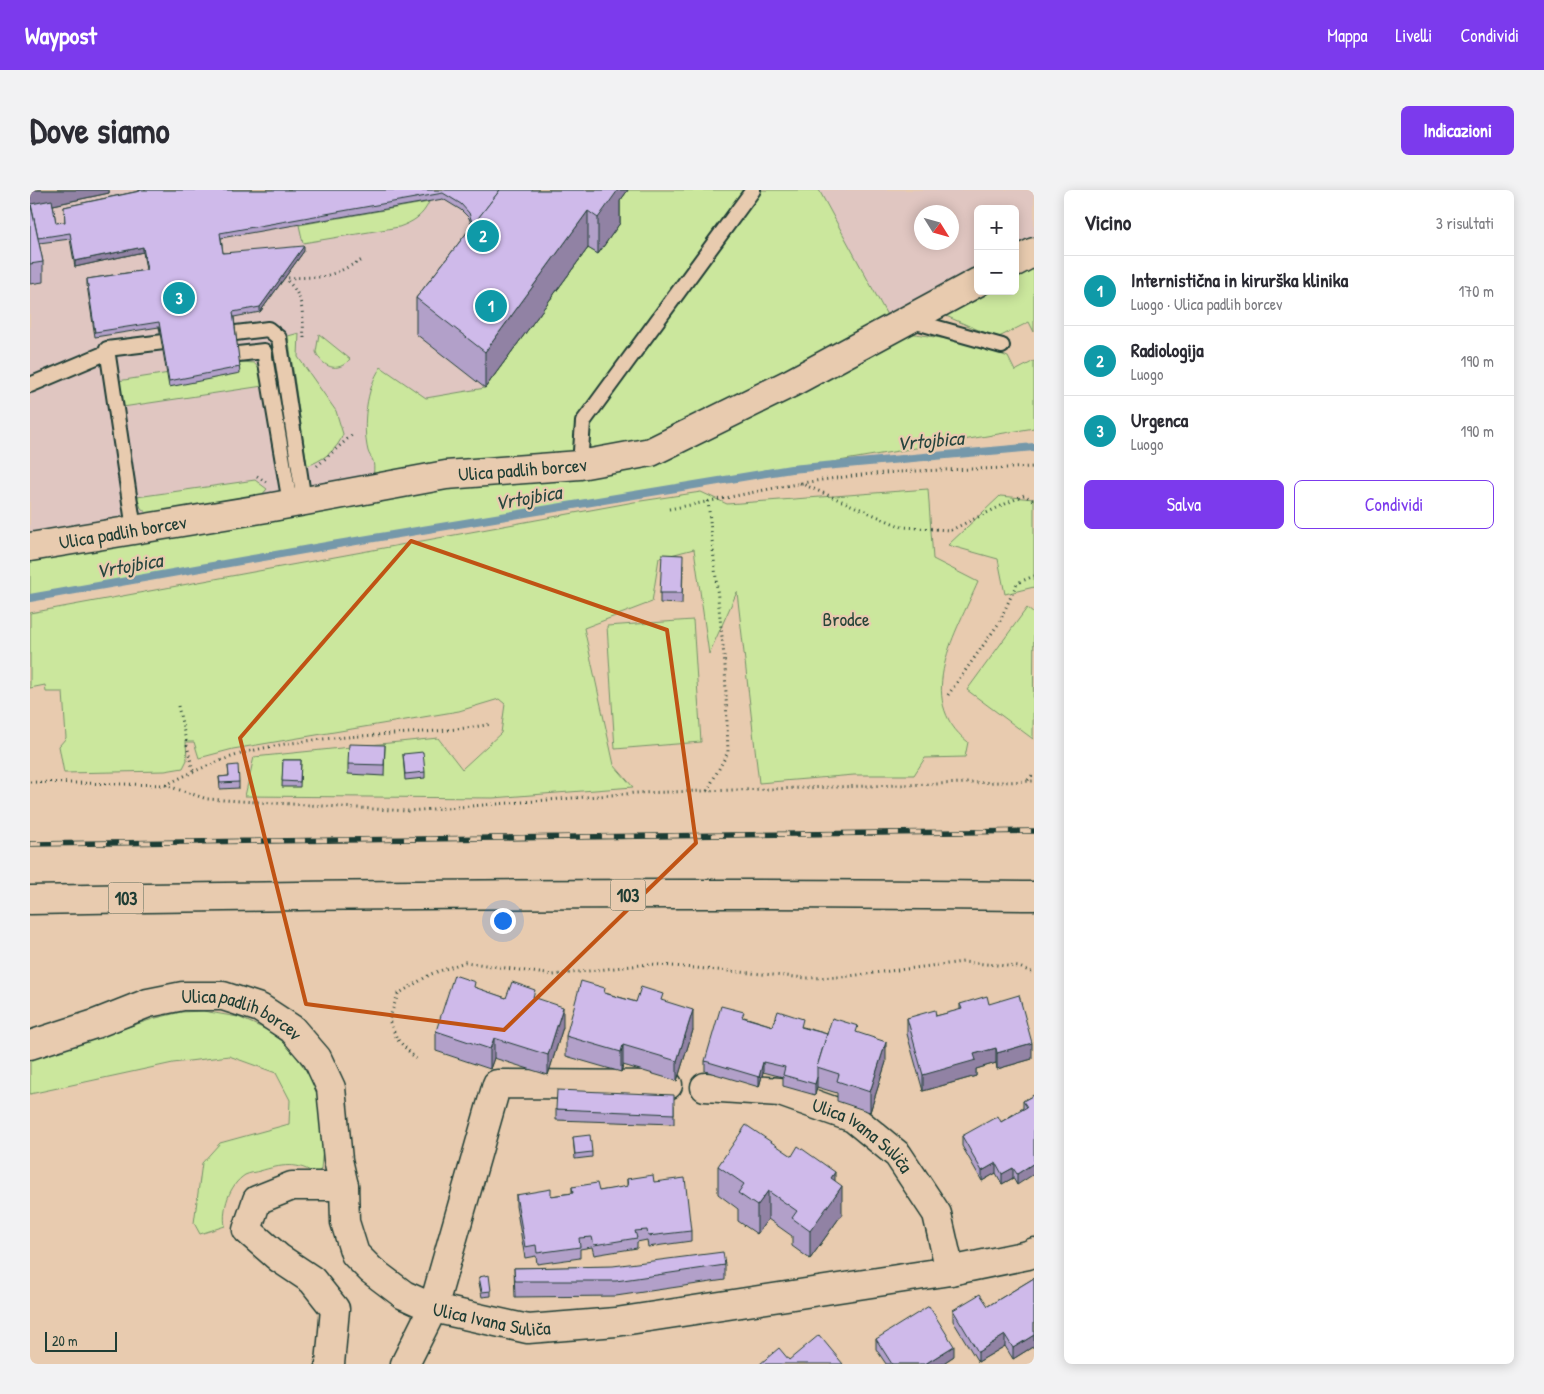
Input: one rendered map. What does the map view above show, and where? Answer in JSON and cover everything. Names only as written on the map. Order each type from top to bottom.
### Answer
[{"type":"street","points":[[1019,260],[1034,252]]},
{"type":"street","name":"Ulica padlih borcev","points":[[30,546],[297,502],[446,475],[580,465],[651,452],[791,383],[974,284]]},
{"type":"street","name":"103","points":[[30,900],[232,896],[758,893],[1034,896]]},
{"type":"street","name":"Ulica padlih borcev","points":[[30,1045],[95,1024],[148,1003],[183,996],[223,996],[260,1008],[292,1029],[317,1058],[331,1088],[338,1160],[344,1186],[345,1222],[355,1254],[371,1270],[404,1295],[433,1308]]},
{"type":"street","name":"Ulica Ivana Suliča","points":[[668,1085],[496,1084],[433,1308],[528,1329],[616,1322],[950,1271],[1028,1255],[1034,1252]]},
{"type":"street","name":"Ulica Ivana Suliča","points":[[705,1087],[780,1092],[854,1118],[898,1155],[937,1214],[950,1271]]},
{"type":"street","points":[[330,1364],[335,1309],[312,1280],[279,1258],[247,1230],[257,1200],[292,1186],[344,1186]]},
{"type":"street","points":[[405,1364],[433,1308]]},
{"type":"lane","points":[[580,465],[583,422],[753,190]]},
{"type":"lane","points":[[907,320],[1002,346]]},
{"type":"lane","points":[[134,529],[107,349],[268,329],[279,338],[297,502]]},
{"type":"lane","points":[[238,354],[264,351],[297,502]]},
{"type":"lane","points":[[30,385],[102,355]]},
{"type":"path","points":[[304,338],[302,305],[299,295],[294,286],[284,278],[322,277],[338,272],[362,260]]},
{"type":"path","points":[[316,467],[324,462],[352,435]]},
{"type":"path","points":[[669,509],[800,483],[903,472],[1034,467]]},
{"type":"path","points":[[800,483],[902,527],[951,530],[1024,495],[1034,501]]},
{"type":"path","points":[[707,791],[728,752],[725,666],[708,501]]},
{"type":"path","points":[[948,695],[999,623],[1017,583],[1034,576]]},
{"type":"path","points":[[178,706],[193,771]]},
{"type":"path","points":[[165,785],[223,759],[269,747],[336,737],[492,724]]},
{"type":"path","points":[[1028,781],[1034,772]]},
{"type":"path","points":[[30,782],[165,785],[207,799],[408,811],[636,793],[1034,781]]},
{"type":"path","points":[[416,1058],[397,1039],[389,1020],[398,994],[431,974],[465,962],[553,975],[650,964],[807,978],[841,978],[963,962],[1019,967],[1034,973]]},
{"type":"highlighted area","points":[[411,541],[667,630],[696,843],[504,1030],[306,1004],[240,738]]},
{"type":"shaded area","points":[[30,190],[1034,190],[1034,252],[1019,260],[1019,205],[974,205],[974,284],[894,328],[830,417],[30,571]]},
{"type":"green space","points":[[628,190],[819,190],[894,328],[890,330],[973,343],[1008,357],[1015,371],[1034,361],[1034,428],[30,598],[30,547],[372,485],[374,464],[368,451],[365,430],[369,396],[381,367],[426,398],[485,388],[588,248],[598,254],[609,215]]},
{"type":"green space","points":[[429,202],[417,218],[399,227],[303,243],[299,225]]},
{"type":"green space","points":[[1034,264],[1034,332],[1029,322],[997,338],[939,313],[974,295],[1019,295],[1019,272]]},
{"type":"green space","points":[[299,333],[298,357],[336,411],[343,434],[333,450],[318,461],[307,466],[288,336]]},
{"type":"green space","points":[[319,334],[350,359],[345,364],[336,367],[331,367],[322,362],[316,352]]},
{"type":"green space","points":[[241,362],[254,363],[260,370],[263,386],[116,408],[111,382]]},
{"type":"green space","points":[[255,480],[267,489],[261,496],[148,514],[141,508],[137,497]]},
{"type":"green space","name":"Brodce","points":[[928,489],[933,559],[978,582],[951,643],[944,664],[941,685],[943,706],[952,725],[968,742],[965,757],[925,758],[914,775],[854,775],[759,783],[737,592],[709,654],[694,549],[659,558],[652,602],[584,628],[614,765],[633,787],[493,798],[245,796],[254,757],[438,738],[462,769],[501,733],[505,704],[499,699],[459,711],[233,749],[199,758],[194,742],[186,742],[187,760],[183,768],[165,771],[64,773],[59,746],[66,738],[63,692],[46,692],[45,685],[30,688],[30,613],[634,502],[701,492],[727,504]]},
{"type":"green space","points":[[1000,496],[1034,499],[1034,587],[1005,594],[998,559],[948,545]]},
{"type":"green space","points":[[1027,608],[1034,614],[1033,739],[967,690]]},
{"type":"green space","points":[[693,620],[701,742],[615,749],[607,626]]},
{"type":"green space","points":[[203,1011],[238,1017],[267,1030],[290,1047],[315,1084],[325,1127],[321,1169],[316,1175],[303,1168],[289,1166],[275,1167],[245,1175],[239,1179],[228,1198],[224,1219],[225,1226],[200,1234],[194,1223],[202,1163],[220,1143],[289,1124],[290,1100],[276,1073],[229,1056],[173,1063],[30,1094],[30,1058],[156,1018],[181,1012]]},
{"type":"building","points":[[140,190],[500,190],[473,225],[469,213],[461,204],[443,193],[220,233],[223,253],[304,246],[260,307],[233,312],[240,367],[169,381],[159,322],[95,332],[87,279],[147,270],[143,247],[75,261],[70,233],[38,238],[31,204],[52,200],[56,223],[65,222],[64,207]]},
{"type":"building","points":[[500,190],[618,190],[598,218],[588,211],[485,352],[416,298]]},
{"type":"building","points":[[30,201],[43,262],[30,264]]},
{"type":"building","points":[[662,554],[683,555],[682,593],[660,593]]},
{"type":"building","points":[[349,744],[385,745],[384,765],[348,764]]},
{"type":"building","points":[[423,752],[425,772],[405,774],[403,754]]},
{"type":"building","points":[[283,760],[301,760],[300,782],[282,781]]},
{"type":"building","points":[[238,765],[239,782],[220,783],[219,777],[229,776],[228,766]]},
{"type":"building","points":[[454,975],[475,982],[474,987],[506,998],[512,982],[535,990],[533,997],[563,1007],[548,1055],[494,1038],[490,1049],[436,1031]]},
{"type":"building","points":[[581,981],[605,988],[604,993],[636,1002],[641,987],[663,994],[661,1000],[693,1010],[677,1061],[623,1045],[621,1052],[566,1036]]},
{"type":"building","points":[[1019,995],[1032,1043],[997,1053],[996,1048],[974,1054],[976,1060],[923,1075],[907,1018],[935,1010],[936,1016],[962,1009],[960,1004],[987,996],[989,1004]]},
{"type":"building","points":[[721,1006],[744,1012],[742,1017],[773,1026],[778,1011],[803,1019],[801,1027],[827,1034],[817,1067],[815,1084],[783,1075],[785,1067],[763,1062],[759,1077],[705,1061]]},
{"type":"building","points":[[832,1018],[858,1026],[856,1032],[886,1042],[870,1092],[837,1081],[839,1074],[817,1067]]},
{"type":"building","points":[[557,1090],[674,1095],[674,1114],[556,1109]]},
{"type":"building","points":[[1034,1095],[1034,1163],[1017,1174],[1013,1168],[1002,1174],[996,1163],[982,1171],[962,1136],[998,1116],[1001,1122],[1027,1107],[1023,1101]]},
{"type":"building","points":[[746,1125],[792,1156],[798,1146],[835,1172],[831,1178],[842,1186],[810,1231],[792,1218],[797,1211],[768,1191],[757,1206],[738,1193],[744,1184],[718,1166]]},
{"type":"building","points":[[590,1135],[592,1152],[575,1154],[573,1137]]},
{"type":"building","points":[[653,1175],[654,1182],[685,1178],[691,1231],[648,1236],[647,1230],[635,1231],[637,1238],[594,1245],[592,1237],[579,1238],[580,1247],[537,1253],[536,1245],[525,1247],[516,1195],[551,1189],[551,1196],[573,1193],[572,1187],[597,1183],[599,1191],[628,1186],[627,1179]]},
{"type":"building","points":[[723,1252],[725,1265],[616,1281],[515,1281],[514,1268],[613,1266]]},
{"type":"building","points":[[489,1275],[491,1291],[482,1292],[479,1277]]},
{"type":"building","points":[[1034,1278],[1034,1335],[1013,1348],[1005,1335],[978,1352],[953,1310],[980,1294],[988,1306]]},
{"type":"building","points":[[929,1306],[954,1346],[925,1364],[892,1364],[876,1339]]},
{"type":"building","points":[[819,1335],[843,1364],[760,1364],[779,1348],[789,1360]]},
{"type":"waterway","name":"Vrtojbica","points":[[30,598],[332,545],[791,469],[1034,447]]},
{"type":"railway","points":[[30,844],[1034,831]]},
{"type":"place","name":"Radiologija","points":[[483,236]]},
{"type":"place","name":"Urgenca","points":[[179,298]]},
{"type":"place","name":"Internistična in kirurška klinika","points":[[491,306]]}]
